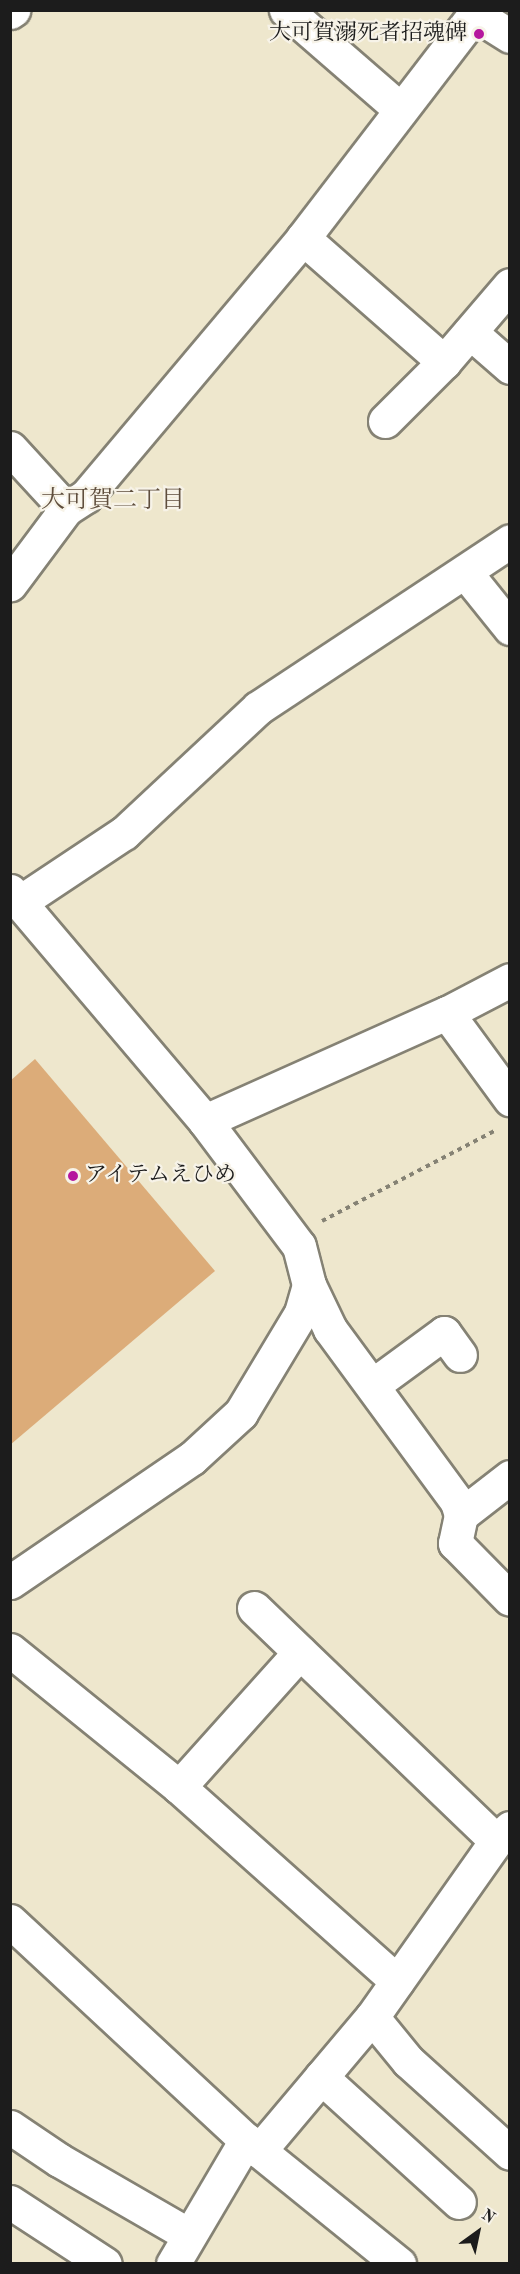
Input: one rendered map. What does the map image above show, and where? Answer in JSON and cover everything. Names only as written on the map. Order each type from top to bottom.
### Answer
[{"type":"street","points":[[286,10],[401,110]]},
{"type":"street","points":[[10,584],[66,509],[86,496],[303,238],[477,12],[510,36]]},
{"type":"street","points":[[303,238],[444,362]]},
{"type":"street","points":[[385,421],[444,362],[510,285]]},
{"type":"street","points":[[470,332],[510,367]]},
{"type":"street","points":[[10,448],[66,509]]},
{"type":"street","points":[[461,1515],[457,1502],[422,1449],[330,1329],[309,1285],[299,1246],[205,1121],[15,896],[124,833],[258,708],[510,541]]},
{"type":"street","points":[[465,572],[510,628]]},
{"type":"street","points":[[205,1121],[447,1013],[510,980]]},
{"type":"street","points":[[447,1013],[504,1114]]},
{"type":"street","points":[[10,1582],[192,1458],[241,1413],[301,1313],[309,1285]]},
{"type":"street","points":[[373,1385],[444,1333],[460,1355]]},
{"type":"street","points":[[510,1477],[461,1515],[455,1531],[455,1543],[510,1599]]},
{"type":"street","points":[[10,2127],[186,2253],[252,2146],[321,2077],[372,2017],[503,1834],[254,1608]]},
{"type":"street","points":[[10,1650],[179,1787],[397,1981]]},
{"type":"street","points":[[179,1787],[300,1652]]},
{"type":"street","points":[[10,1921],[252,2146],[399,2264]]},
{"type":"street","points":[[372,2017],[408,2061],[510,2153]]},
{"type":"street","points":[[321,2077],[459,2202]]},
{"type":"street","points":[[10,2202],[105,2264]]},
{"type":"path","points":[[292,1237],[504,1114]]},
{"type":"building","name":"アイテムえひめ","points":[[35,1059],[215,1271],[10,1445],[10,1081]]},
{"type":"place","name":"大可賀溺死者招魂碑","points":[[479,34]]},
{"type":"place","name":"アイテムえひめ","points":[[73,1176]]},
{"type":"district","name":"大可賀二丁目","points":[[113,502]]}]
